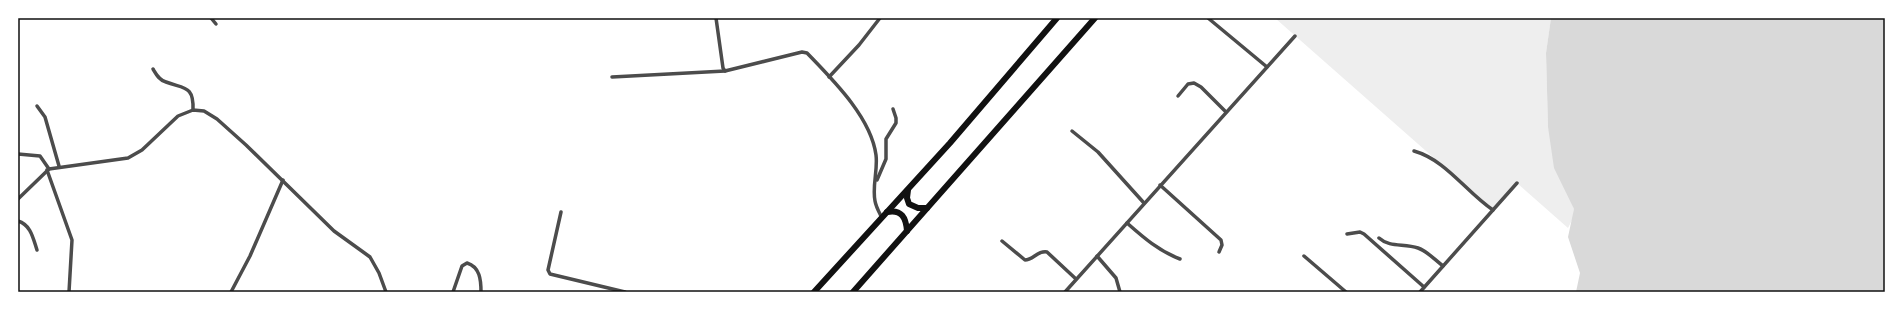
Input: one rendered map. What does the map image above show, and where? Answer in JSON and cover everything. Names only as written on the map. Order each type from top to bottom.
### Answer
[{"type":"main road","points":[[814,292],[950,143],[1057,18]]},
{"type":"main road","points":[[853,292],[1095,18]]},
{"type":"main road","points":[[908,190],[907,198],[909,204],[918,208],[927,208]]},
{"type":"main road","points":[[887,212],[897,211],[902,214],[905,219],[907,231]]},
{"type":"street","points":[[211,18],[216,24]]},
{"type":"street","points":[[716,18],[723,68],[725,71]]},
{"type":"street","points":[[829,77],[880,18]]},
{"type":"street","points":[[1208,18],[1267,67]]},
{"type":"street","points":[[1064,292],[1295,36]]},
{"type":"street","points":[[612,77],[725,71],[802,52],[806,53],[829,77],[861,117],[870,134],[876,153],[875,200],[882,218]]},
{"type":"street","points":[[152,69],[160,79],[185,87],[191,92],[193,110]]},
{"type":"street","points":[[1178,96],[1188,84],[1194,83],[1201,87],[1226,112]]},
{"type":"street","points":[[37,106],[45,116],[59,166]]},
{"type":"street","points":[[876,183],[886,159],[886,139],[896,123],[893,109]]},
{"type":"street","points":[[18,199],[48,169],[59,166],[128,158],[142,150],[178,116],[193,110],[204,111],[217,119],[283,180],[334,231],[370,257],[379,273],[386,292]]},
{"type":"street","points":[[1072,131],[1098,152],[1144,203]]},
{"type":"street","points":[[1414,151],[1434,158],[1480,201],[1493,210]]},
{"type":"street","points":[[18,154],[40,156],[48,169],[72,240],[70,292]]},
{"type":"street","points":[[231,292],[250,256],[283,180]]},
{"type":"street","points":[[1420,292],[1517,183]]},
{"type":"street","points":[[1160,185],[1221,240],[1222,245],[1219,252]]},
{"type":"street","points":[[561,212],[548,270],[550,274],[625,292]]},
{"type":"street","points":[[18,221],[24,223],[29,229],[36,250]]},
{"type":"street","points":[[1127,223],[1151,244],[1167,255],[1180,259]]},
{"type":"street","points":[[1346,234],[1360,232],[1364,234],[1424,287]]},
{"type":"street","points":[[1379,238],[1389,244],[1422,249],[1443,266]]},
{"type":"street","points":[[1002,241],[1025,260],[1030,259],[1040,252],[1047,252],[1076,279]]},
{"type":"street","points":[[1097,256],[1116,278],[1120,292]]},
{"type":"street","points":[[1304,256],[1346,292]]},
{"type":"street","points":[[453,292],[462,266],[467,263],[473,266],[478,272],[481,292]]},
{"type":"shaded area","points":[[1275,18],[1551,18],[1546,53],[1548,127],[1574,209],[1573,218],[1568,228],[1517,183],[1493,210]]},
{"type":"shaded area","points":[[1551,18],[1885,18],[1885,292],[1576,292],[1580,273],[1568,237],[1574,209],[1554,168],[1548,127],[1546,53]]}]
